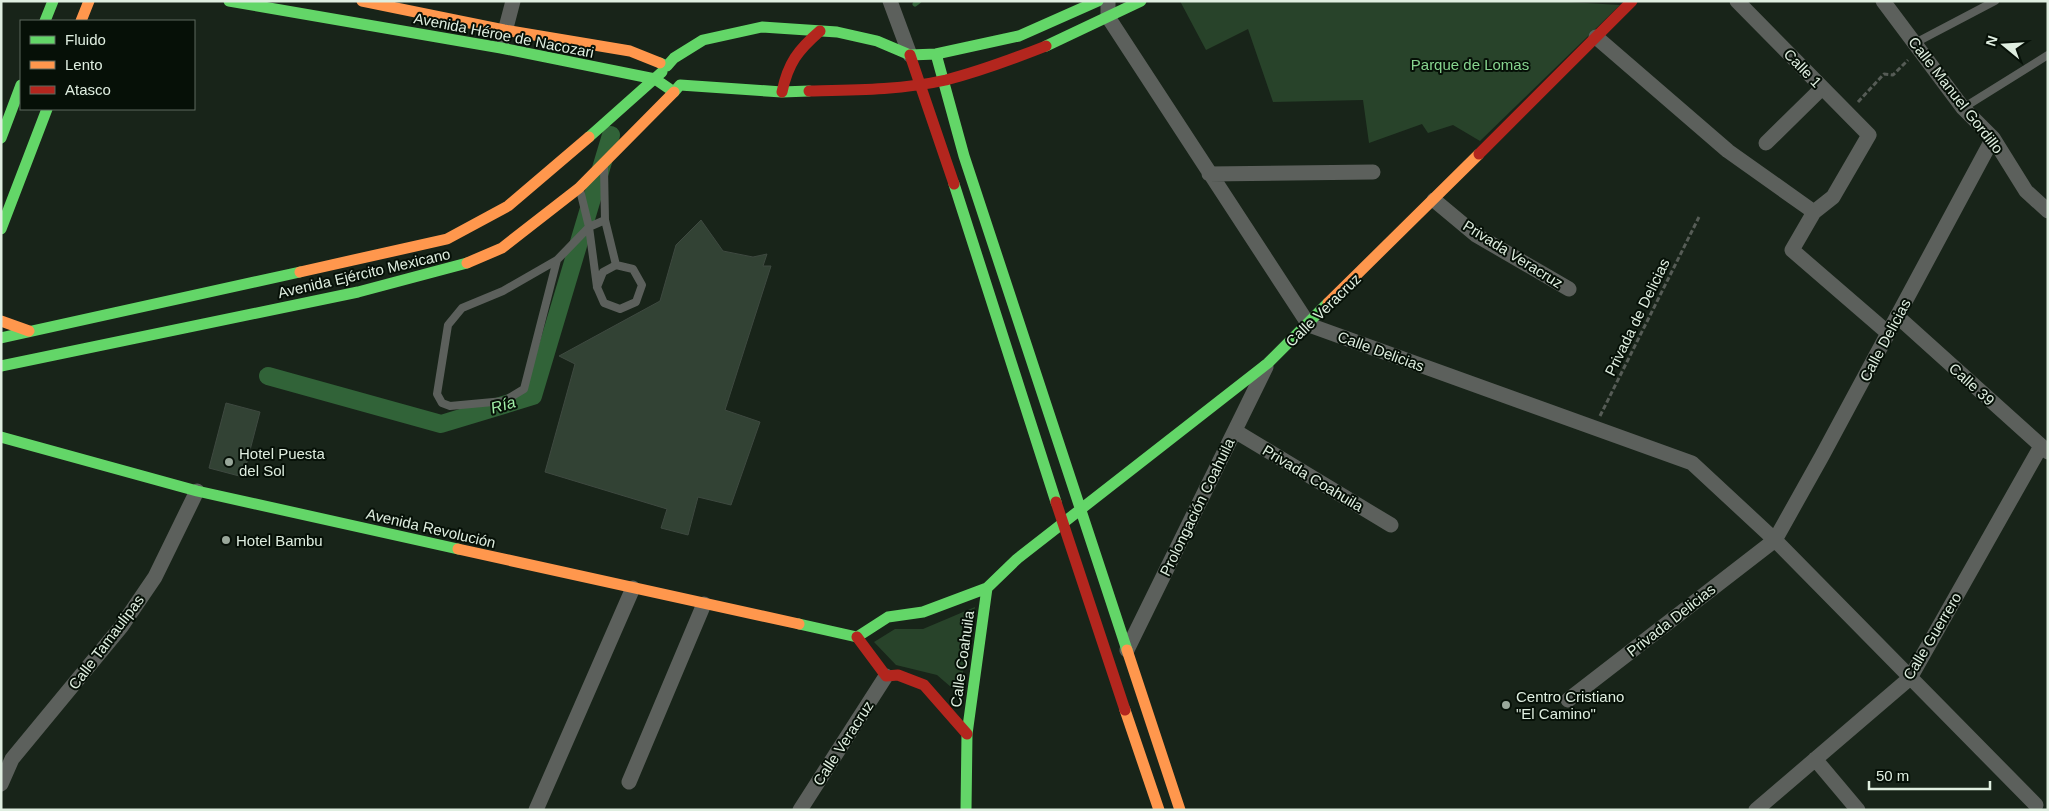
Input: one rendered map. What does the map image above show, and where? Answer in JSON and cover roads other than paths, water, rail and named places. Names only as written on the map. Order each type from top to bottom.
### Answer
[{"type":"main road","points":[[45,20],[53,1]]},
{"type":"main road","points":[[81,20],[89,1]]},
{"type":"main road","name":"Avenida Héroe de Nacozari","points":[[229,1],[501,48],[655,79],[677,88]]},
{"type":"main road","name":"Avenida Héroe de Nacozari","points":[[362,1],[504,30],[630,51],[667,66]]},
{"type":"main road","points":[[655,79],[674,58],[703,40],[762,28],[837,32],[877,41],[910,55],[936,54],[1019,36],[1098,1]]},
{"type":"main road","points":[[667,66],[677,88],[782,92],[875,90],[944,80],[992,67],[1063,39],[1141,1]]},
{"type":"main road","name":"Calle Veracruz","points":[[987,588],[1017,560],[1268,364],[1632,1]]},
{"type":"main road","points":[[782,92],[786,71],[800,48],[820,31]]},
{"type":"main road","points":[[936,54],[964,156],[1180,810]]},
{"type":"main road","points":[[910,55],[921,82],[1063,525],[1159,810]]},
{"type":"main road","name":"Avenida Ejército Mexicano","points":[[1,338],[447,239],[508,206],[655,79]]},
{"type":"main road","points":[[1,138],[20,88]]},
{"type":"main road","name":"Avenida Ejército Mexicano","points":[[1,366],[358,292],[461,266],[502,248],[579,188],[677,88]]},
{"type":"main road","points":[[1,229],[47,110]]},
{"type":"main road","points":[[1,321],[29,331]]},
{"type":"main road","name":"Avenida Revolución","points":[[1,437],[196,491],[857,637]]},
{"type":"main road","points":[[886,676],[857,637],[888,617],[923,612],[987,588]]},
{"type":"main road","name":"Calle Coahuila","points":[[966,810],[967,734],[987,588]]},
{"type":"main road","name":"Calle Coahuila","points":[[886,676],[898,675],[924,685],[967,734]]},
{"type":"street","points":[[501,48],[504,30],[513,1]]},
{"type":"street","points":[[890,1],[910,55]]},
{"type":"street","points":[[1108,1],[1108,17],[1309,325]]},
{"type":"street","name":"Calle 1","points":[[1737,1],[1869,135],[1833,197],[1814,212]]},
{"type":"street","name":"Calle Manuel Gordillo","points":[[1883,1],[1963,108],[1993,138],[2026,191],[2048,212]]},
{"type":"street","points":[[1596,38],[1728,151],[1814,212],[1792,250],[1888,333]]},
{"type":"street","points":[[1766,143],[1822,88]]},
{"type":"street","name":"Calle Delicias","points":[[1775,540],[1993,138]]},
{"type":"street","points":[[1209,174],[1373,172]]},
{"type":"street","name":"Privada Veracruz","points":[[1434,200],[1476,235],[1569,289]]},
{"type":"street","name":"Calle 39","points":[[1897,316],[2044,449]]},
{"type":"street","name":"Calle Delicias","points":[[1309,325],[1692,462],[1775,540],[1910,678],[2039,804]]},
{"type":"street","name":"Prolongación Coahuila","points":[[1127,650],[1268,364]]},
{"type":"street","name":"Privada Coahuila","points":[[1234,431],[1391,525]]},
{"type":"street","name":"Calle Guerrero","points":[[1756,810],[1910,678],[2044,449]]},
{"type":"street","name":"Calle Tamaulipas","points":[[1,784],[7,755],[122,627],[155,577],[196,491]]},
{"type":"street","name":"Privada Delicias","points":[[1568,700],[1775,540]]},
{"type":"street","points":[[536,810],[633,588]]},
{"type":"street","points":[[630,782],[704,604]]},
{"type":"street","name":"Calle Veracruz","points":[[800,810],[886,676]]},
{"type":"street","points":[[1815,759],[1858,810]]},
{"type":"lane","points":[[1917,46],[1995,1]]},
{"type":"lane","points":[[1963,108],[2048,55]]},
{"type":"lane","points":[[604,163],[605,220],[616,265]]},
{"type":"lane","points":[[579,188],[589,227],[597,287],[604,303],[620,309],[636,302],[642,285],[633,269],[616,265],[603,272],[597,287]]},
{"type":"lane","points":[[558,260],[524,389],[504,401],[450,406],[442,403],[437,394],[448,325],[462,308],[503,290],[558,260],[589,227],[605,220]]},
{"type":"waterway","points":[[915,4],[919,1]]},
{"type":"waterway","name":"Ría","points":[[268,376],[441,424],[533,396],[611,135]]},
{"type":"place","name":"Hotel Puesta del Sol","points":[[229,462]]},
{"type":"place","name":"Hotel Bambu","points":[[226,540]]},
{"type":"place","name":"Centro Cristiano \"El Camino\"","points":[[1506,705]]},
{"type":"park label","name":"Parque de Lomas","points":[[1470,64]]}]
